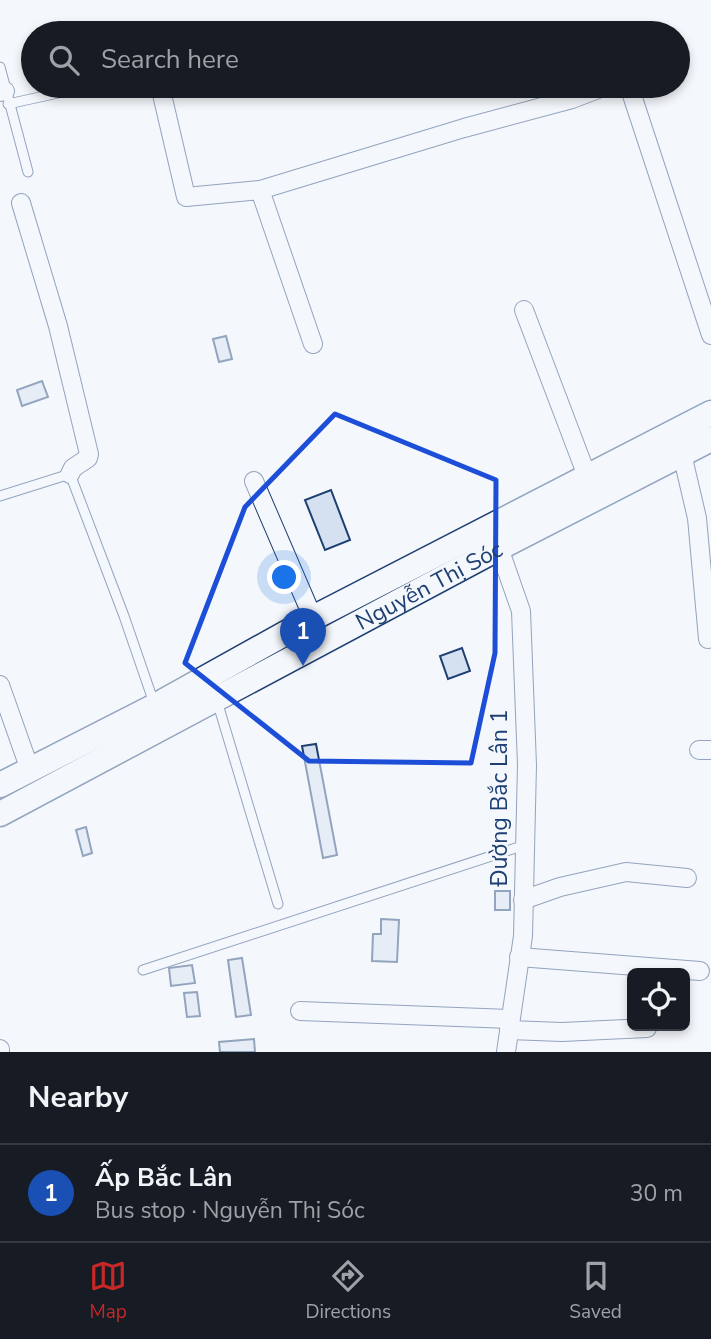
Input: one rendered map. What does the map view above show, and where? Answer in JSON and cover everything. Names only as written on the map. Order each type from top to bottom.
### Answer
[{"type":"main road","name":"Nguyễn Thị Sóc","points":[[0,814],[159,717],[205,678],[313,618],[711,413]]},
{"type":"main road","name":"Nguyễn Thị Sóc","points":[[0,786],[30,770],[159,717],[216,700],[499,548],[711,439]]},
{"type":"street","points":[[163,98],[186,197],[260,190],[464,128],[575,98]]},
{"type":"street","points":[[633,98],[711,335]]},
{"type":"street","points":[[260,190],[313,344]]},
{"type":"street","points":[[21,203],[58,326],[89,454],[70,474]]},
{"type":"street","points":[[524,310],[587,476]]},
{"type":"street","points":[[682,454],[697,518],[708,639]]},
{"type":"street","points":[[254,481],[313,618]]},
{"type":"street","name":"Đường Bắc Lân 1","points":[[499,548],[521,611],[527,765],[523,936],[506,1052]]},
{"type":"street","points":[[0,685],[30,770]]},
{"type":"street","points":[[523,900],[560,887],[626,872],[687,878]]},
{"type":"street","points":[[520,957],[700,971]]},
{"type":"street","points":[[300,1011],[510,1025],[562,1032],[627,1029]]},
{"type":"lane","points":[[0,67],[4,96],[27,172]]},
{"type":"lane","points":[[0,496],[70,474],[159,717]]},
{"type":"lane","points":[[205,678],[216,700],[278,904]]},
{"type":"lane","points":[[143,970],[525,845]]},
{"type":"highlighted area","points":[[335,414],[496,480],[495,653],[471,763],[309,761],[185,663],[245,507]]},
{"type":"building","points":[[226,336],[232,359],[219,362],[213,339]]},
{"type":"building","points":[[42,381],[48,397],[22,406],[17,390]]},
{"type":"building","points":[[331,490],[350,540],[325,550],[305,500]]},
{"type":"building","points":[[462,648],[470,671],[448,679],[440,656]]},
{"type":"building","points":[[316,744],[337,855],[323,858],[302,746]]},
{"type":"building","points":[[86,827],[92,853],[83,856],[76,830]]},
{"type":"building","points":[[495,891],[510,891],[510,910],[495,910]]},
{"type":"building","points":[[381,919],[399,920],[397,962],[372,961],[373,934],[381,934]]},
{"type":"building","points":[[242,958],[251,1015],[236,1017],[228,960]]},
{"type":"building","points":[[192,965],[195,983],[171,986],[169,968]]},
{"type":"building","points":[[197,992],[200,1016],[187,1017],[184,993]]},
{"type":"building","points":[[254,1039],[255,1052],[220,1052],[219,1042]]},
{"type":"place","name":"Ấp Bắc Lân","points":[[303,666]]}]
